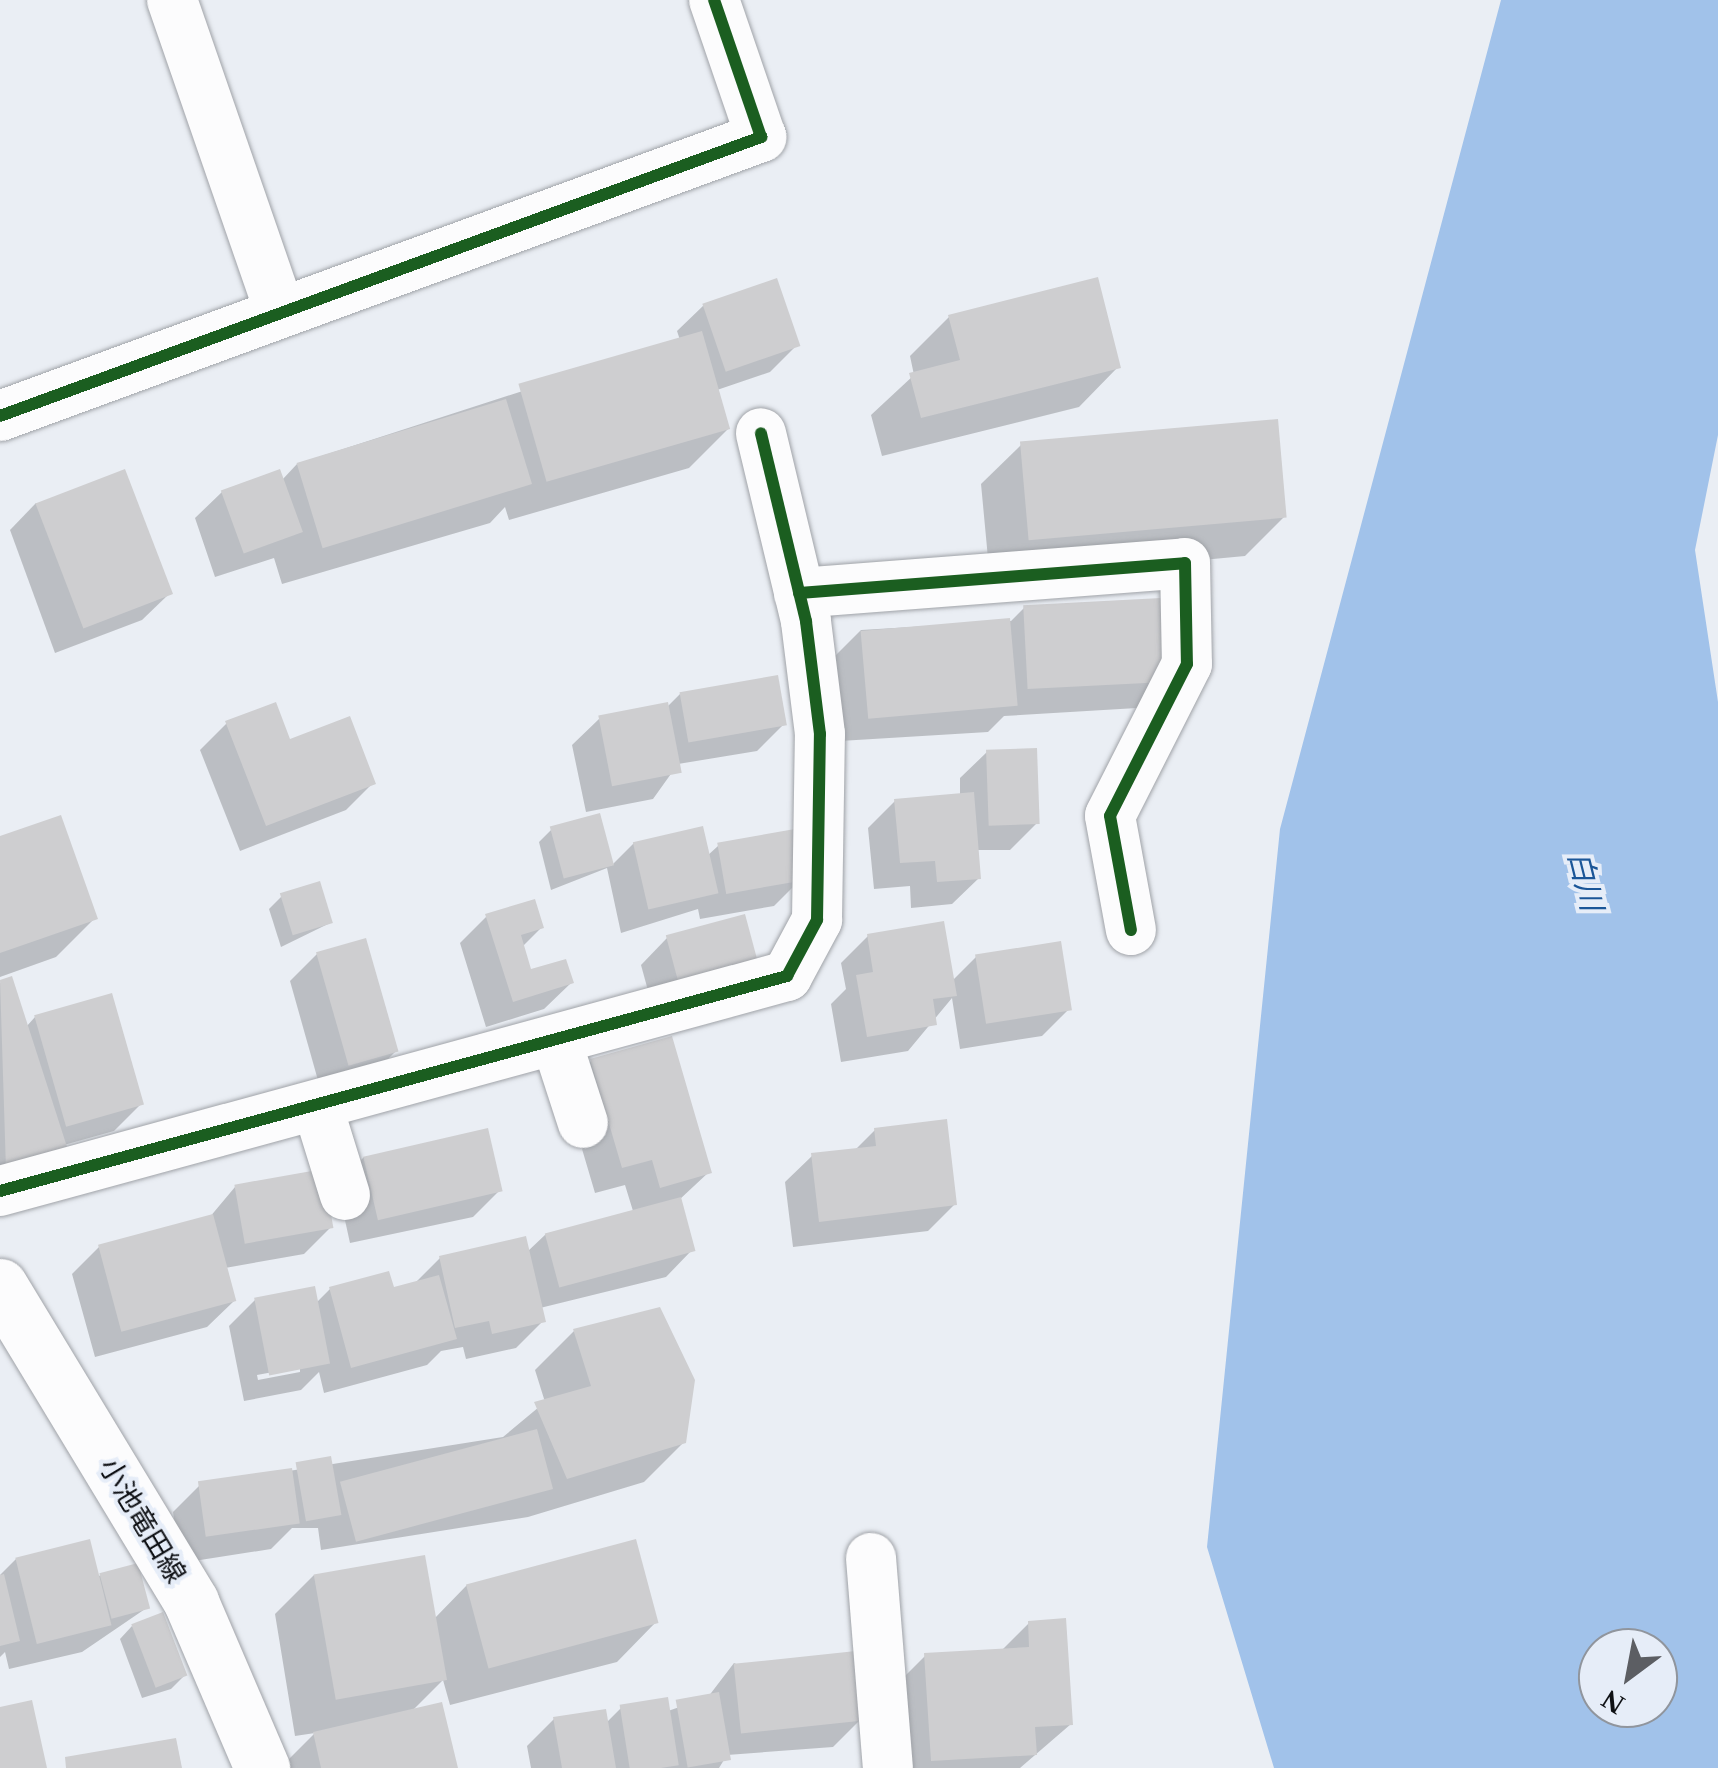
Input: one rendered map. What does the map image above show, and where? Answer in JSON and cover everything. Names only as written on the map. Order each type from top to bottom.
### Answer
[{"type":"main road","name":"小池竜田線","points":[[0,1286],[191,1602],[262,1768]]},
{"type":"street","points":[[172,0],[280,312]]},
{"type":"street","points":[[0,416],[761,137],[714,0]]},
{"type":"street","points":[[0,1191],[766,988],[806,954],[816,920],[820,734],[799,593],[761,433]]},
{"type":"street","points":[[799,593],[1185,563],[1187,664],[1110,816],[1131,930]]},
{"type":"street","points":[[556,1044],[582,1123]]},
{"type":"street","points":[[318,1108],[346,1196]]},
{"type":"street","points":[[871,1558],[888,1768]]},
{"type":"water","name":"白川","points":[[1501,0],[1718,0],[1718,435],[1695,550],[1718,702],[1718,1768],[1274,1768],[1207,1547],[1280,829]]},
{"type":"building","points":[[1098,277],[1121,368],[921,418],[909,373],[960,360],[948,315]]},
{"type":"building","points":[[777,278],[800,346],[726,372],[702,304]]},
{"type":"building","points":[[702,331],[730,429],[547,482],[518,384]]},
{"type":"building","points":[[506,399],[532,484],[323,548],[297,463]]},
{"type":"building","points":[[1278,419],[1287,518],[1029,540],[1020,442]]},
{"type":"building","points":[[125,469],[173,594],[83,629],[35,503]]},
{"type":"building","points":[[280,469],[303,532],[244,554],[221,491]]},
{"type":"building","points":[[1161,598],[1165,682],[1028,689],[1023,605]]},
{"type":"building","points":[[1010,618],[1018,706],[868,719],[861,631]]},
{"type":"building","points":[[778,675],[787,725],[688,743],[680,692]]},
{"type":"building","points":[[276,702],[290,739],[350,716],[376,784],[266,826],[225,721]]},
{"type":"building","points":[[668,702],[682,773],[612,786],[598,716]]},
{"type":"building","points":[[1037,748],[1040,824],[989,826],[986,750]]},
{"type":"building","points":[[974,792],[981,879],[937,882],[935,861],[900,863],[894,799]]},
{"type":"building","points":[[600,813],[614,865],[564,879],[550,826]]},
{"type":"building","points":[[61,815],[98,919],[0,953],[0,836]]},
{"type":"building","points":[[703,826],[719,893],[648,909],[633,842]]},
{"type":"building","points":[[795,829],[804,880],[726,894],[717,843]]},
{"type":"building","points":[[320,881],[333,923],[293,935],[280,893]]},
{"type":"building","points":[[535,899],[544,928],[521,935],[531,969],[566,959],[574,983],[513,1002],[485,914]]},
{"type":"building","points":[[745,914],[760,970],[681,991],[666,935]]},
{"type":"building","points":[[944,921],[957,996],[933,999],[937,1025],[867,1037],[856,975],[873,972],[867,934]]},
{"type":"building","points":[[366,938],[399,1051],[349,1066],[316,952]]},
{"type":"building","points":[[1061,941],[1072,1010],[986,1024],[975,955]]},
{"type":"building","points":[[12,976],[68,1150],[6,1170],[0,980]]},
{"type":"building","points":[[112,993],[144,1105],[66,1127],[34,1015]]},
{"type":"building","points":[[672,1036],[712,1173],[660,1188],[652,1160],[622,1168],[590,1059]]},
{"type":"building","points":[[947,1119],[957,1205],[819,1222],[811,1153],[876,1146],[874,1128]]},
{"type":"building","points":[[488,1128],[503,1191],[378,1220],[363,1157]]},
{"type":"building","points":[[323,1169],[333,1228],[245,1244],[234,1185]]},
{"type":"building","points":[[681,1197],[695,1251],[559,1288],[545,1233]]},
{"type":"building","points":[[213,1214],[236,1301],[121,1332],[98,1245]]},
{"type":"building","points":[[526,1236],[546,1322],[492,1334],[489,1321],[455,1328],[439,1256]]},
{"type":"building","points":[[389,1271],[394,1287],[439,1275],[457,1339],[351,1368],[329,1287]]},
{"type":"building","points":[[315,1286],[330,1364],[269,1375],[254,1298]]},
{"type":"building","points":[[660,1307],[695,1380],[686,1443],[567,1479],[534,1402],[591,1386],[573,1329]]},
{"type":"building","points":[[537,1429],[553,1489],[356,1542],[340,1482]]},
{"type":"building","points":[[331,1456],[341,1515],[306,1521],[296,1462]]},
{"type":"building","points":[[292,1468],[300,1523],[206,1537],[198,1481]]},
{"type":"building","points":[[90,1539],[112,1625],[37,1644],[15,1558]]},
{"type":"building","points":[[636,1539],[659,1623],[489,1669],[466,1585]]},
{"type":"building","points":[[425,1555],[447,1680],[336,1700],[314,1575]]},
{"type":"building","points":[[138,1563],[150,1608],[112,1619],[99,1573]]},
{"type":"building","points":[[4,1574],[20,1641],[0,1646],[0,1575]]},
{"type":"building","points":[[163,1612],[187,1675],[156,1688],[131,1624]]},
{"type":"building","points":[[1066,1618],[1073,1725],[1035,1727],[1037,1755],[931,1761],[924,1653],[1029,1647],[1028,1621]]},
{"type":"building","points":[[856,1651],[863,1721],[741,1733],[734,1664]]},
{"type":"building","points":[[719,1692],[731,1760],[688,1768],[676,1700]]},
{"type":"building","points":[[668,1697],[679,1765],[630,1768],[620,1705]]},
{"type":"building","points":[[32,1700],[47,1768],[0,1768],[0,1707]]},
{"type":"building","points":[[442,1702],[458,1768],[321,1768],[313,1732]]},
{"type":"building","points":[[606,1709],[616,1768],[562,1768],[553,1717]]},
{"type":"building","points":[[176,1738],[182,1768],[66,1768],[65,1757]]},
{"type":"cycle path","points":[[0,416],[761,137],[714,0]]},
{"type":"cycle path","points":[[0,1191],[787,976],[817,920],[820,734],[806,621],[761,433]]},
{"type":"cycle path","points":[[799,593],[1185,563],[1187,664],[1110,816],[1131,930]]}]
